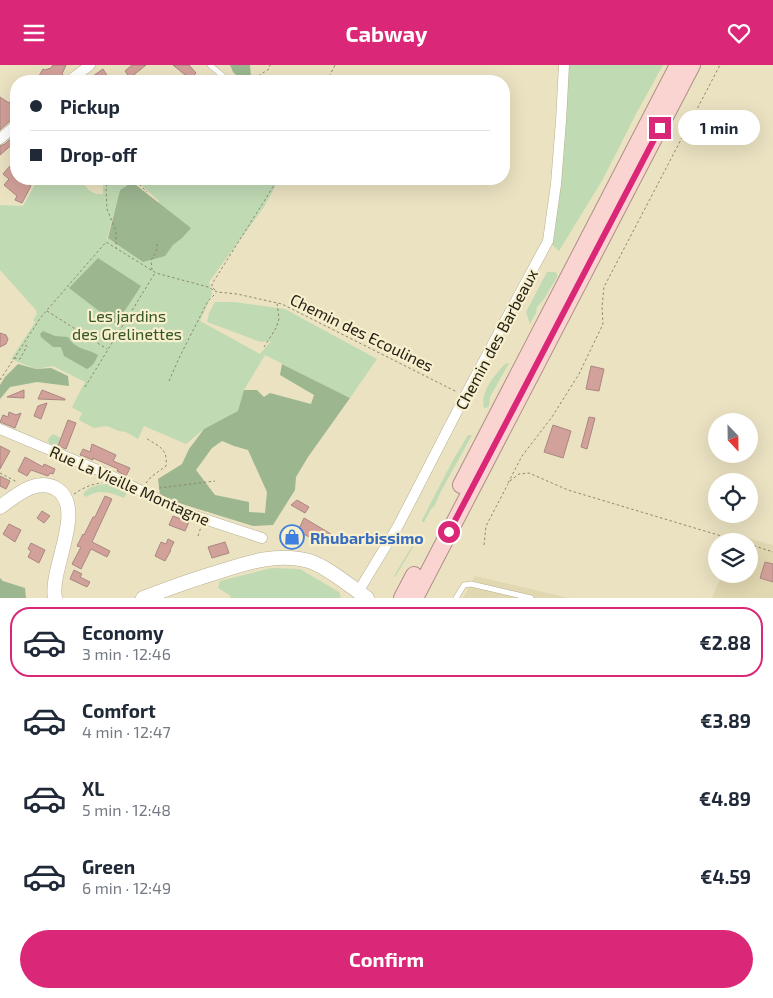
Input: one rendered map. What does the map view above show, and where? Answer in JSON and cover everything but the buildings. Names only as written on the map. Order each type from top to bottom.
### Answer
[{"type":"highway","points":[[402,598],[678,65]]},
{"type":"highway","points":[[415,598],[692,65]]},
{"type":"main road","points":[[0,507],[38,485],[53,487],[60,491],[66,499],[69,514],[54,583],[55,598]]},
{"type":"main road","points":[[143,598],[248,562],[280,557],[301,560],[317,565],[363,595]]},
{"type":"street","points":[[77,75],[90,65]]},
{"type":"street","name":"Chemin des Barbeaux","points":[[363,595],[465,396],[548,241],[558,157],[564,65]]},
{"type":"street","points":[[0,139],[10,130]]},
{"type":"street","name":"Rue La Vieille Montagne","points":[[0,429],[105,473],[186,513],[262,538]]},
{"type":"lane","points":[[210,65],[222,75]]},
{"type":"lane","points":[[464,597],[457,596],[464,585],[471,584],[531,598]]},
{"type":"path","points":[[260,75],[269,69],[270,65]]},
{"type":"path","points":[[484,545],[486,526],[522,455],[552,417],[579,374],[603,324],[604,287],[720,65]]},
{"type":"path","points":[[107,185],[107,209],[116,231],[116,248]]},
{"type":"path","points":[[140,185],[148,192]]},
{"type":"path","points":[[169,381],[208,301],[217,293],[212,284],[274,185]]},
{"type":"path","points":[[152,270],[151,261],[157,249],[157,241]]},
{"type":"path","points":[[0,380],[46,311],[106,242],[116,248]]},
{"type":"path","name":"Chemin des Ecoulines","points":[[116,248],[155,272],[208,287],[217,293],[237,294],[282,305],[465,396]]},
{"type":"path","points":[[85,387],[155,272]]},
{"type":"path","points":[[264,347],[276,328],[279,319],[276,303]]},
{"type":"path","points":[[46,311],[107,350]]},
{"type":"path","points":[[14,358],[20,359],[27,346],[24,344]]},
{"type":"path","points":[[142,491],[151,477],[166,466],[167,458],[160,447],[146,438]]},
{"type":"path","points":[[0,473],[21,484],[25,491]]},
{"type":"path","points":[[508,483],[519,474],[529,473],[576,492],[712,533]]},
{"type":"path","points":[[160,488],[215,481]]},
{"type":"path","points":[[66,499],[92,484],[108,483]]},
{"type":"path","points":[[198,536],[202,526]]},
{"type":"path","points":[[758,547],[773,551]]},
{"type":"shaded area","points":[[758,541],[773,545],[773,598],[712,598],[718,583],[758,583]]},
{"type":"shaded area","points":[[475,576],[569,598],[463,598]]},
{"type":"green space","points":[[230,65],[250,65],[251,75],[236,75]]},
{"type":"green space","points":[[566,65],[663,65],[603,179],[559,251],[548,241]]},
{"type":"green space","name":"Les jardins des Grelinettes","points":[[35,185],[85,185],[95,193],[103,194],[103,185],[126,185],[120,190],[107,239],[147,218],[159,201],[142,185],[276,185],[264,207],[209,282],[212,294],[200,321],[260,354],[271,341],[261,342],[207,322],[215,302],[234,302],[285,309],[377,359],[350,398],[265,355],[244,390],[239,411],[204,429],[186,444],[144,426],[138,439],[126,432],[107,426],[94,428],[79,420],[82,413],[72,407],[85,382],[53,366],[36,369],[11,359],[36,321],[33,320],[37,314],[36,310],[0,270],[0,205],[23,206]]},
{"type":"green space","points":[[128,185],[136,185],[191,228],[173,245],[165,256],[143,262],[108,238],[120,190]]},
{"type":"green space","points":[[98,258],[141,286],[116,324],[69,288]]},
{"type":"green space","points":[[547,272],[555,272],[557,277],[537,307],[530,324],[526,312]]},
{"type":"green space","points":[[43,331],[55,336],[68,337],[78,347],[98,355],[95,362],[87,369],[64,356],[61,347],[53,347],[41,337],[40,334]]},
{"type":"green space","points":[[509,363],[490,397],[489,406],[484,408],[484,396],[489,384],[505,364]]},
{"type":"green space","points":[[18,364],[36,369],[51,368],[68,376],[69,386],[37,382],[10,387],[0,399],[0,385]]},
{"type":"green space","points":[[282,364],[350,398],[308,457],[296,477],[295,490],[273,525],[253,526],[182,504],[160,495],[158,479],[182,464],[189,449],[204,429],[238,411],[244,390],[257,390],[264,397],[270,393],[311,404],[314,395],[280,375]],"holes":[[[222,441],[248,450],[267,492],[265,513],[249,512],[249,502],[215,495],[196,470],[212,448]]]},
{"type":"green space","points":[[53,434],[61,438],[57,448],[52,446],[47,440]]},
{"type":"green space","points":[[468,435],[472,435],[435,505],[424,522],[422,522],[452,462]]},
{"type":"green space","points":[[107,484],[121,487],[128,491],[124,498],[104,492],[85,497],[83,494],[97,485]]},
{"type":"green space","points":[[419,537],[395,577],[394,576]]},
{"type":"green space","points":[[272,568],[300,569],[339,592],[341,598],[230,598],[231,596],[218,588],[220,581]]},
{"type":"green space","points":[[0,578],[3,581],[25,588],[26,598],[0,598]]},
{"type":"place","name":"Rhubarbissimo","points":[[292,537]]},
{"type":"route","points":[[449,532],[660,128]]}]
